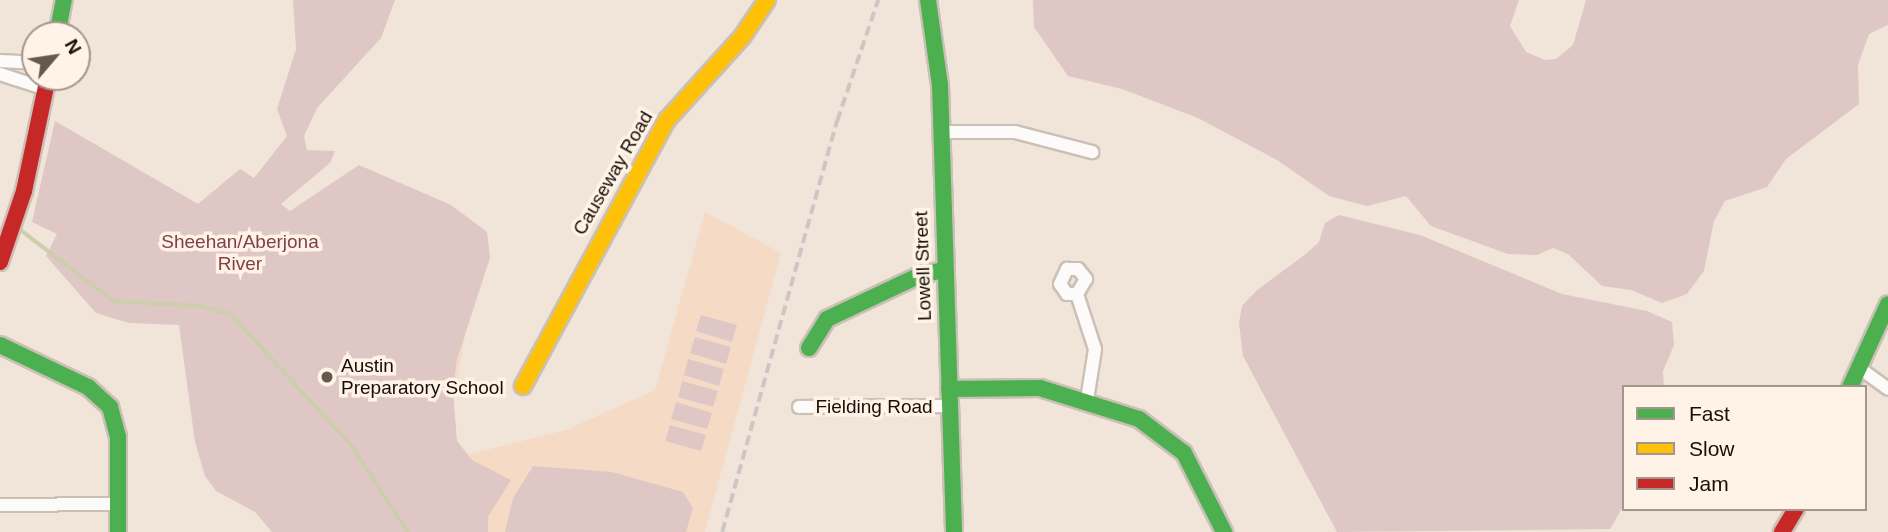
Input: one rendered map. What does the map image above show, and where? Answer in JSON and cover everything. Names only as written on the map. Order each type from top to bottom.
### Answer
[{"type":"street","points":[[60,21],[64,0]]},
{"type":"street","name":"Causeway Road","points":[[523,386],[667,120],[742,37],[767,0]]},
{"type":"street","name":"Lowell Street","points":[[928,0],[941,132],[954,532]]},
{"type":"street","points":[[0,61],[21,63]]},
{"type":"street","points":[[0,74],[21,78]]},
{"type":"street","points":[[0,262],[24,191],[45,91]]},
{"type":"street","points":[[941,132],[1015,132],[1092,152]]},
{"type":"street","points":[[809,348],[827,319],[920,275],[944,270]]},
{"type":"street","points":[[1077,294],[1095,349],[1087,400]]},
{"type":"street","points":[[1851,385],[1888,304]]},
{"type":"street","points":[[0,345],[88,387],[110,407],[118,437],[118,532]]},
{"type":"street","points":[[1858,367],[1888,389]]},
{"type":"street","points":[[948,388],[1031,387],[1087,400],[1139,419],[1176,445],[1196,469],[1224,532]]},
{"type":"street","name":"Fielding Road","points":[[799,407],[949,406]]},
{"type":"street","points":[[0,505],[118,505]]},
{"type":"street","points":[[1782,532],[1795,511]]},
{"type":"shaded area","name":"Austin Preparatory School","points":[[705,212],[781,253],[705,532],[292,532],[479,256],[443,461],[566,430],[655,390]]},
{"type":"green space","name":"Sheehan/Aberjona River","points":[[293,0],[395,0],[381,38],[317,108],[304,136],[307,150],[335,151],[330,163],[281,204],[290,211],[359,165],[451,205],[487,232],[490,258],[457,359],[453,392],[457,441],[472,460],[511,480],[488,517],[488,532],[272,532],[255,512],[216,491],[205,476],[195,442],[179,325],[129,323],[96,313],[46,256],[57,234],[32,222],[55,121],[198,204],[240,169],[254,178],[287,136],[277,109],[296,49]]},
{"type":"green space","points":[[1033,0],[1519,0],[1510,26],[1526,52],[1545,60],[1556,59],[1573,45],[1586,0],[1888,0],[1888,25],[1869,34],[1858,65],[1859,104],[1786,159],[1767,187],[1725,201],[1714,221],[1704,271],[1687,294],[1662,303],[1631,290],[1602,286],[1568,254],[1553,248],[1537,255],[1508,254],[1431,226],[1406,196],[1367,206],[1329,196],[1277,160],[1198,118],[1122,89],[1068,76],[1034,27]]},
{"type":"green space","points":[[1339,215],[1420,235],[1562,294],[1647,311],[1672,322],[1674,345],[1663,371],[1664,385],[1622,385],[1622,508],[1610,529],[1337,532],[1243,356],[1239,323],[1242,306],[1256,291],[1319,242],[1325,223]]},
{"type":"green space","points":[[701,315],[737,325],[732,342],[696,331]]},
{"type":"green space","points":[[695,337],[731,347],[726,364],[690,353]]},
{"type":"green space","points":[[688,359],[724,369],[719,386],[684,375]]},
{"type":"green space","points":[[682,381],[718,391],[713,407],[678,397]]},
{"type":"green space","points":[[676,402],[712,413],[707,429],[671,419]]},
{"type":"green space","points":[[670,425],[706,435],[701,451],[665,441]]},
{"type":"green space","points":[[533,466],[612,472],[683,492],[693,508],[686,532],[505,532],[513,498]]},
{"type":"waterway","points":[[22,231],[114,301],[199,306],[231,314],[352,446],[408,532]]},
{"type":"railway","points":[[722,532],[837,121],[878,0]]},
{"type":"traffic: fast","points":[[60,21],[64,0]]},
{"type":"traffic: fast","points":[[928,0],[940,85],[954,532]]},
{"type":"traffic: fast","points":[[809,348],[827,319],[920,275],[944,270]]},
{"type":"traffic: fast","points":[[1851,385],[1888,304]]},
{"type":"traffic: fast","points":[[0,345],[88,387],[110,407],[118,437],[118,532]]},
{"type":"traffic: fast","points":[[949,389],[1040,388],[1139,419],[1184,453],[1224,532]]},
{"type":"traffic: slow","points":[[523,386],[667,120],[742,37],[767,0]]},
{"type":"traffic: jam","points":[[0,262],[24,191],[45,91]]},
{"type":"traffic: jam","points":[[1782,532],[1795,511]]},
{"type":"place","name":"Austin Preparatory School","points":[[327,377]]}]
